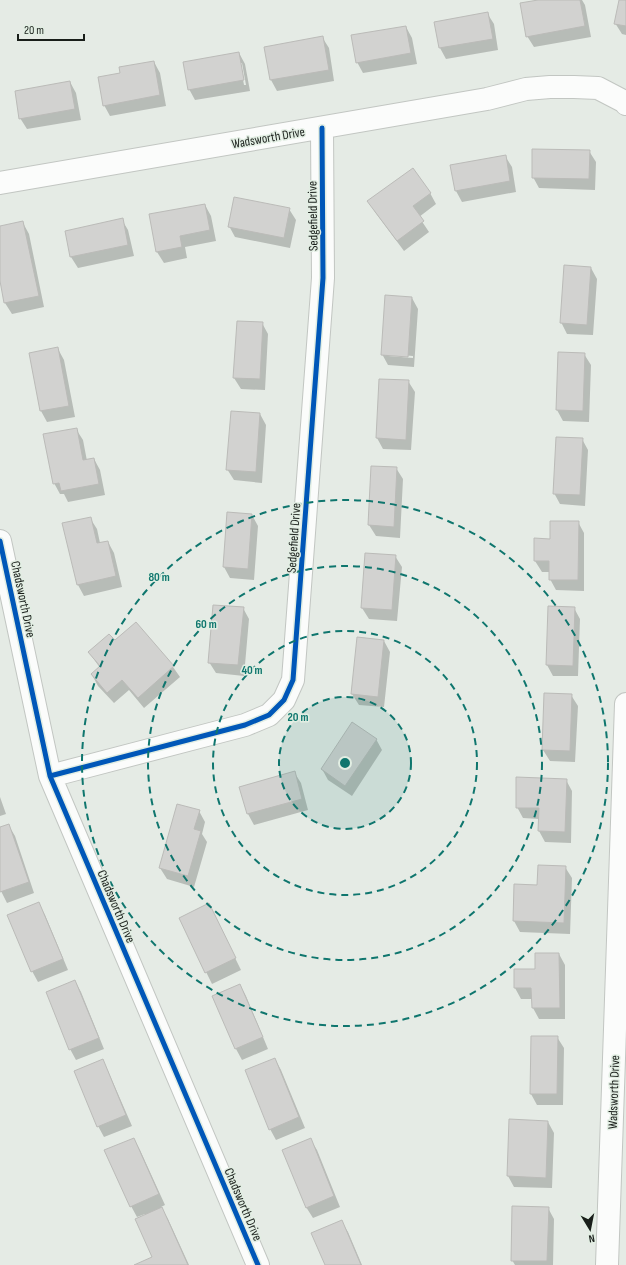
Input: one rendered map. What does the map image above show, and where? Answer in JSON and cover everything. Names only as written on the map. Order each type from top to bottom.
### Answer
[{"type":"street","name":"Wadsworth Drive","points":[[0,183],[487,99],[526,90],[550,87],[598,88],[625,102],[626,104]]},
{"type":"street","name":"Sedgefield Drive","points":[[50,776],[245,725],[269,716],[284,700],[292,680],[323,278],[322,128]]},
{"type":"street","name":"Chadsworth Drive","points":[[0,541],[50,776],[258,1265]]},
{"type":"street","name":"Wadsworth Drive","points":[[607,1265],[623,831],[626,704]]},
{"type":"building","points":[[538,0],[580,0],[585,26],[526,37],[520,3]]},
{"type":"building","points":[[619,0],[626,0],[626,26],[614,24]]},
{"type":"building","points":[[488,12],[493,39],[439,48],[434,22]]},
{"type":"building","points":[[406,26],[411,53],[356,63],[351,35]]},
{"type":"building","points":[[323,36],[329,70],[270,80],[264,47]]},
{"type":"building","points":[[239,52],[244,80],[188,90],[183,62]]},
{"type":"building","points":[[154,61],[160,95],[103,106],[98,77],[120,73],[119,67]]},
{"type":"building","points":[[70,81],[75,109],[19,119],[15,91]]},
{"type":"building","points":[[532,149],[590,150],[589,179],[532,178]]},
{"type":"building","points":[[506,155],[510,181],[455,191],[450,165]]},
{"type":"building","points":[[413,168],[431,193],[413,206],[424,221],[397,241],[367,201]]},
{"type":"building","points":[[234,197],[290,208],[284,238],[228,227]]},
{"type":"building","points":[[205,204],[210,230],[180,236],[182,247],[156,252],[149,214]]},
{"type":"building","points":[[123,218],[128,245],[70,257],[65,231]]},
{"type":"building","points":[[23,221],[39,296],[4,303],[0,281],[0,226]]},
{"type":"building","points":[[564,265],[591,267],[587,325],[560,323]]},
{"type":"building","points":[[385,295],[412,297],[408,357],[381,355]]},
{"type":"building","points":[[237,321],[263,322],[260,379],[233,378]]},
{"type":"building","points":[[58,347],[69,406],[40,411],[29,353]]},
{"type":"building","points":[[558,352],[585,353],[583,411],[556,410]]},
{"type":"building","points":[[379,379],[409,380],[406,440],[376,438]]},
{"type":"building","points":[[231,411],[260,413],[256,472],[226,470]]},
{"type":"building","points":[[77,428],[83,460],[94,458],[99,484],[61,491],[59,483],[53,484],[43,434]]},
{"type":"building","points":[[556,437],[583,438],[580,495],[553,494]]},
{"type":"building","points":[[371,466],[397,467],[394,527],[368,525]]},
{"type":"building","points":[[227,512],[252,514],[248,569],[223,567]]},
{"type":"building","points":[[91,517],[97,543],[108,541],[116,576],[77,585],[62,523]]},
{"type":"building","points":[[550,521],[579,521],[578,580],[549,580],[549,561],[534,561],[534,538],[550,539]]},
{"type":"building","points":[[365,553],[396,555],[392,610],[361,608]]},
{"type":"building","points":[[213,605],[244,607],[238,665],[208,663]]},
{"type":"building","points":[[548,606],[575,607],[573,666],[546,665]]},
{"type":"building","points":[[136,622],[174,666],[138,698],[122,680],[107,693],[91,674],[100,666],[88,652],[109,634],[115,640]]},
{"type":"building","points":[[357,637],[384,640],[378,697],[351,694]]},
{"type":"building","points":[[544,693],[572,694],[570,751],[542,750]]},
{"type":"building","points":[[352,722],[377,739],[345,786],[321,769]]},
{"type":"building","points":[[295,771],[302,799],[247,814],[239,787]]},
{"type":"building","points":[[516,777],[567,779],[565,832],[538,831],[539,808],[516,808]]},
{"type":"building","points":[[177,804],[200,810],[194,829],[201,831],[188,876],[159,868]]},
{"type":"building","points":[[9,824],[29,882],[0,892],[0,827]]},
{"type":"building","points":[[538,865],[566,866],[564,923],[513,921],[514,884],[537,885]]},
{"type":"building","points":[[39,902],[63,959],[31,972],[7,915]]},
{"type":"building","points":[[209,903],[236,958],[205,973],[179,918]]},
{"type":"building","points":[[535,953],[559,953],[560,1008],[532,1008],[531,988],[514,988],[514,969],[535,969]]},
{"type":"building","points":[[75,980],[99,1038],[69,1050],[46,992]]},
{"type":"building","points":[[240,984],[263,1037],[235,1049],[212,996]]},
{"type":"building","points":[[531,1036],[558,1036],[557,1094],[530,1094]]},
{"type":"building","points":[[275,1058],[299,1117],[269,1130],[245,1070]]},
{"type":"building","points":[[103,1059],[126,1115],[97,1127],[74,1071]]},
{"type":"building","points":[[509,1119],[548,1121],[546,1178],[507,1176]]},
{"type":"building","points":[[134,1138],[159,1194],[130,1207],[104,1150]]},
{"type":"building","points":[[311,1138],[334,1196],[306,1208],[282,1150]]},
{"type":"building","points":[[512,1206],[549,1207],[547,1261],[511,1261]]},
{"type":"building","points":[[162,1207],[188,1265],[134,1265],[152,1257],[135,1219]]},
{"type":"building","points":[[342,1220],[361,1265],[325,1265],[311,1233]]},
{"type":"cycle path","points":[[50,776],[245,725],[269,715],[284,700],[293,680],[323,278],[322,128]]},
{"type":"cycle path","points":[[0,541],[50,776],[258,1265]]}]
